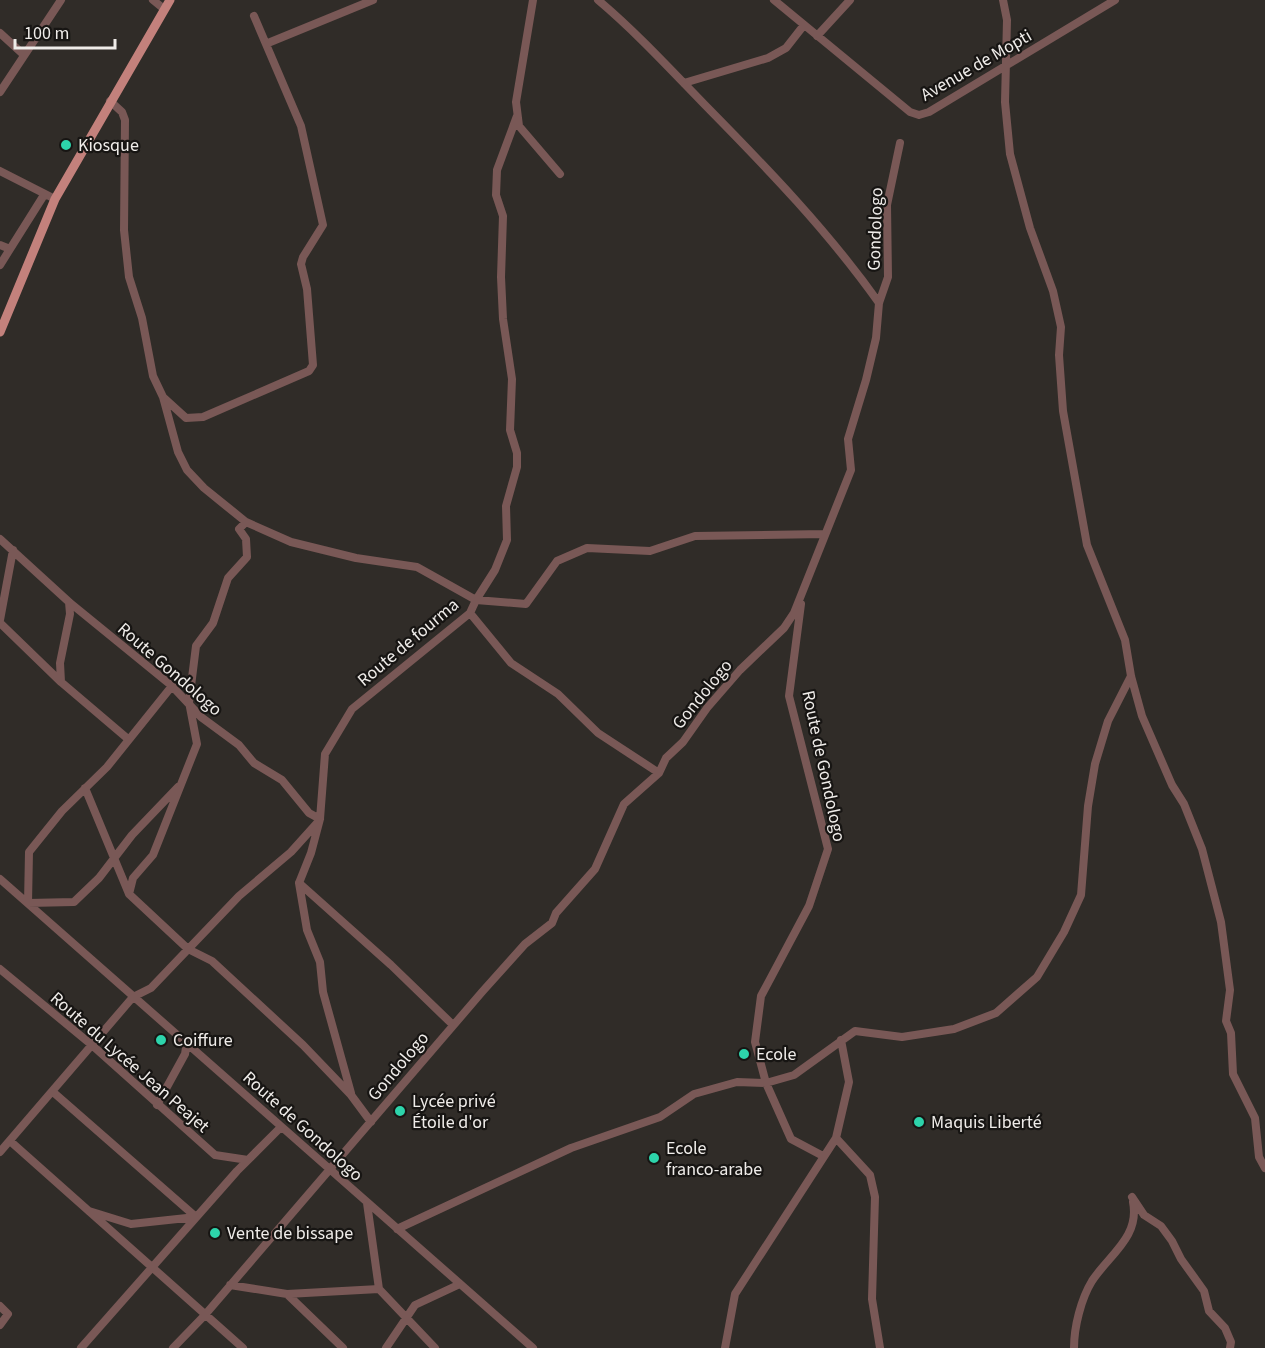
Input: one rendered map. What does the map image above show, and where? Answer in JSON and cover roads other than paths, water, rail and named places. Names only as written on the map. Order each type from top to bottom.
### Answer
[{"type":"main road","points":[[0,332],[55,199],[170,0]]},
{"type":"street","points":[[153,0],[164,9]]},
{"type":"street","points":[[268,43],[373,0]]},
{"type":"street","points":[[533,0],[516,102],[517,116],[519,126],[560,174]]},
{"type":"street","points":[[597,0],[627,24],[843,253],[879,303]]},
{"type":"street","name":"Avenue de Mopti","points":[[774,0],[910,112],[919,115],[929,112],[1115,0]]},
{"type":"street","points":[[817,36],[850,0]]},
{"type":"street","points":[[1003,0],[1008,65],[1005,102],[1010,153],[1030,228],[1053,291],[1061,327],[1059,355],[1063,411],[1087,545],[1125,640],[1131,676],[1142,716],[1172,785],[1184,804],[1216,899],[1230,990],[1226,1021],[1231,1034],[1233,1074],[1255,1118],[1260,1157],[1265,1168]]},
{"type":"street","points":[[0,92],[57,2]]},
{"type":"street","points":[[163,397],[186,418],[203,417],[309,371],[313,365],[307,289],[302,264],[303,257],[323,225],[301,126],[268,43],[254,16]]},
{"type":"street","points":[[684,84],[768,58],[786,48],[804,25]]},
{"type":"street","points":[[0,33],[24,55]]},
{"type":"street","points":[[110,101],[122,112],[126,120],[124,230],[129,278],[142,318],[153,376],[163,397],[177,452],[188,470],[204,488],[246,522],[291,542],[356,558],[417,567],[476,600],[495,570],[507,540],[506,506],[517,467],[517,453],[510,430],[512,379],[503,319],[501,276],[504,216],[496,195],[497,170],[517,116]]},
{"type":"street","name":"Gondologo","points":[[173,1348],[204,1316],[328,1169],[525,944],[552,923],[556,913],[595,869],[624,804],[659,773],[666,758],[683,742],[707,708],[740,670],[784,628],[802,594],[851,470],[848,439],[866,380],[876,338],[879,303],[888,277],[887,205],[900,143]]},
{"type":"street","points":[[0,171],[55,199]]},
{"type":"street","points":[[0,265],[44,195]]},
{"type":"street","points":[[0,244],[10,249]]},
{"type":"street","points":[[129,894],[133,878],[153,855],[197,744],[189,702],[196,646],[213,623],[228,578],[247,557],[246,539],[239,529],[246,522]]},
{"type":"street","name":"Route de fourma","points":[[298,883],[311,853],[320,819],[325,754],[352,709],[470,613],[476,600],[526,604],[557,561],[587,548],[650,551],[695,536],[825,534]]},
{"type":"street","name":"Route Gondologo","points":[[0,539],[69,602],[172,686],[201,717],[239,745],[254,763],[282,780],[309,813],[320,819]]},
{"type":"street","points":[[13,550],[0,622],[61,682],[128,739]]},
{"type":"street","name":"Route de Gondologo","points":[[802,594],[789,696],[828,849],[809,906],[761,996],[755,1042],[766,1083],[791,1139],[823,1156]]},
{"type":"street","points":[[61,682],[60,663],[70,614],[69,602]]},
{"type":"street","points":[[470,613],[511,663],[558,694],[598,733],[659,773]]},
{"type":"street","points":[[398,1229],[571,1148],[660,1118],[694,1094],[736,1082],[766,1083],[794,1076],[855,1031],[902,1036],[954,1029],[996,1013],[1037,977],[1064,932],[1081,895],[1086,862],[1088,806],[1095,764],[1108,721],[1131,676]]},
{"type":"street","points":[[172,686],[107,767],[62,811],[29,852],[28,903],[74,902],[113,860],[132,835],[181,784]]},
{"type":"street","points":[[85,788],[129,894],[188,949],[212,961],[303,1045],[351,1095],[371,1122]]},
{"type":"street","points":[[0,1152],[133,997],[152,988],[239,896],[291,852],[320,819]]},
{"type":"street","name":"Route de Gondologo","points":[[0,879],[533,1348]]},
{"type":"street","points":[[298,883],[391,965],[453,1025]]},
{"type":"street","points":[[298,883],[307,930],[320,962],[323,993],[351,1095]]},
{"type":"street","name":"Route du Lycée Jean Peajet","points":[[0,969],[93,1046],[215,1155],[248,1160]]},
{"type":"street","points":[[725,1348],[735,1294],[836,1138],[849,1082],[842,1040]]},
{"type":"street","points":[[157,1104],[185,1054],[187,1042]]},
{"type":"street","points":[[53,1092],[196,1217]]},
{"type":"street","points":[[81,1348],[196,1217],[281,1127]]},
{"type":"street","points":[[836,1138],[870,1176],[875,1197],[872,1299],[880,1348]]},
{"type":"street","points":[[10,1141],[204,1316],[243,1348]]},
{"type":"street","points":[[1074,1348],[1074,1334],[1092,1282],[1116,1256],[1132,1226],[1135,1214],[1132,1197],[1144,1215],[1161,1227],[1172,1241],[1181,1259],[1204,1291],[1209,1311],[1225,1328],[1231,1342],[1230,1348]]},
{"type":"street","points":[[368,1203],[379,1289],[435,1348]]},
{"type":"street","points":[[87,1211],[131,1224],[196,1217]]},
{"type":"street","points":[[386,1348],[415,1305],[460,1284]]},
{"type":"street","points":[[230,1286],[287,1294],[379,1289]]},
{"type":"street","points":[[287,1294],[343,1348]]},
{"type":"street","points":[[0,1306],[9,1314],[0,1325]]},
{"type":"place","name":"Kiosque","points":[[66,145]]},
{"type":"place","name":"Coiffure","points":[[161,1040]]},
{"type":"place","name":"Ecole","points":[[744,1054]]},
{"type":"place","name":"Lycée privé Étoile d'or","points":[[400,1111]]},
{"type":"place","name":"Maquis Liberté","points":[[919,1122]]},
{"type":"place","name":"Ecole franco-arabe","points":[[654,1158]]},
{"type":"place","name":"Vente de bissape","points":[[215,1233]]}]
